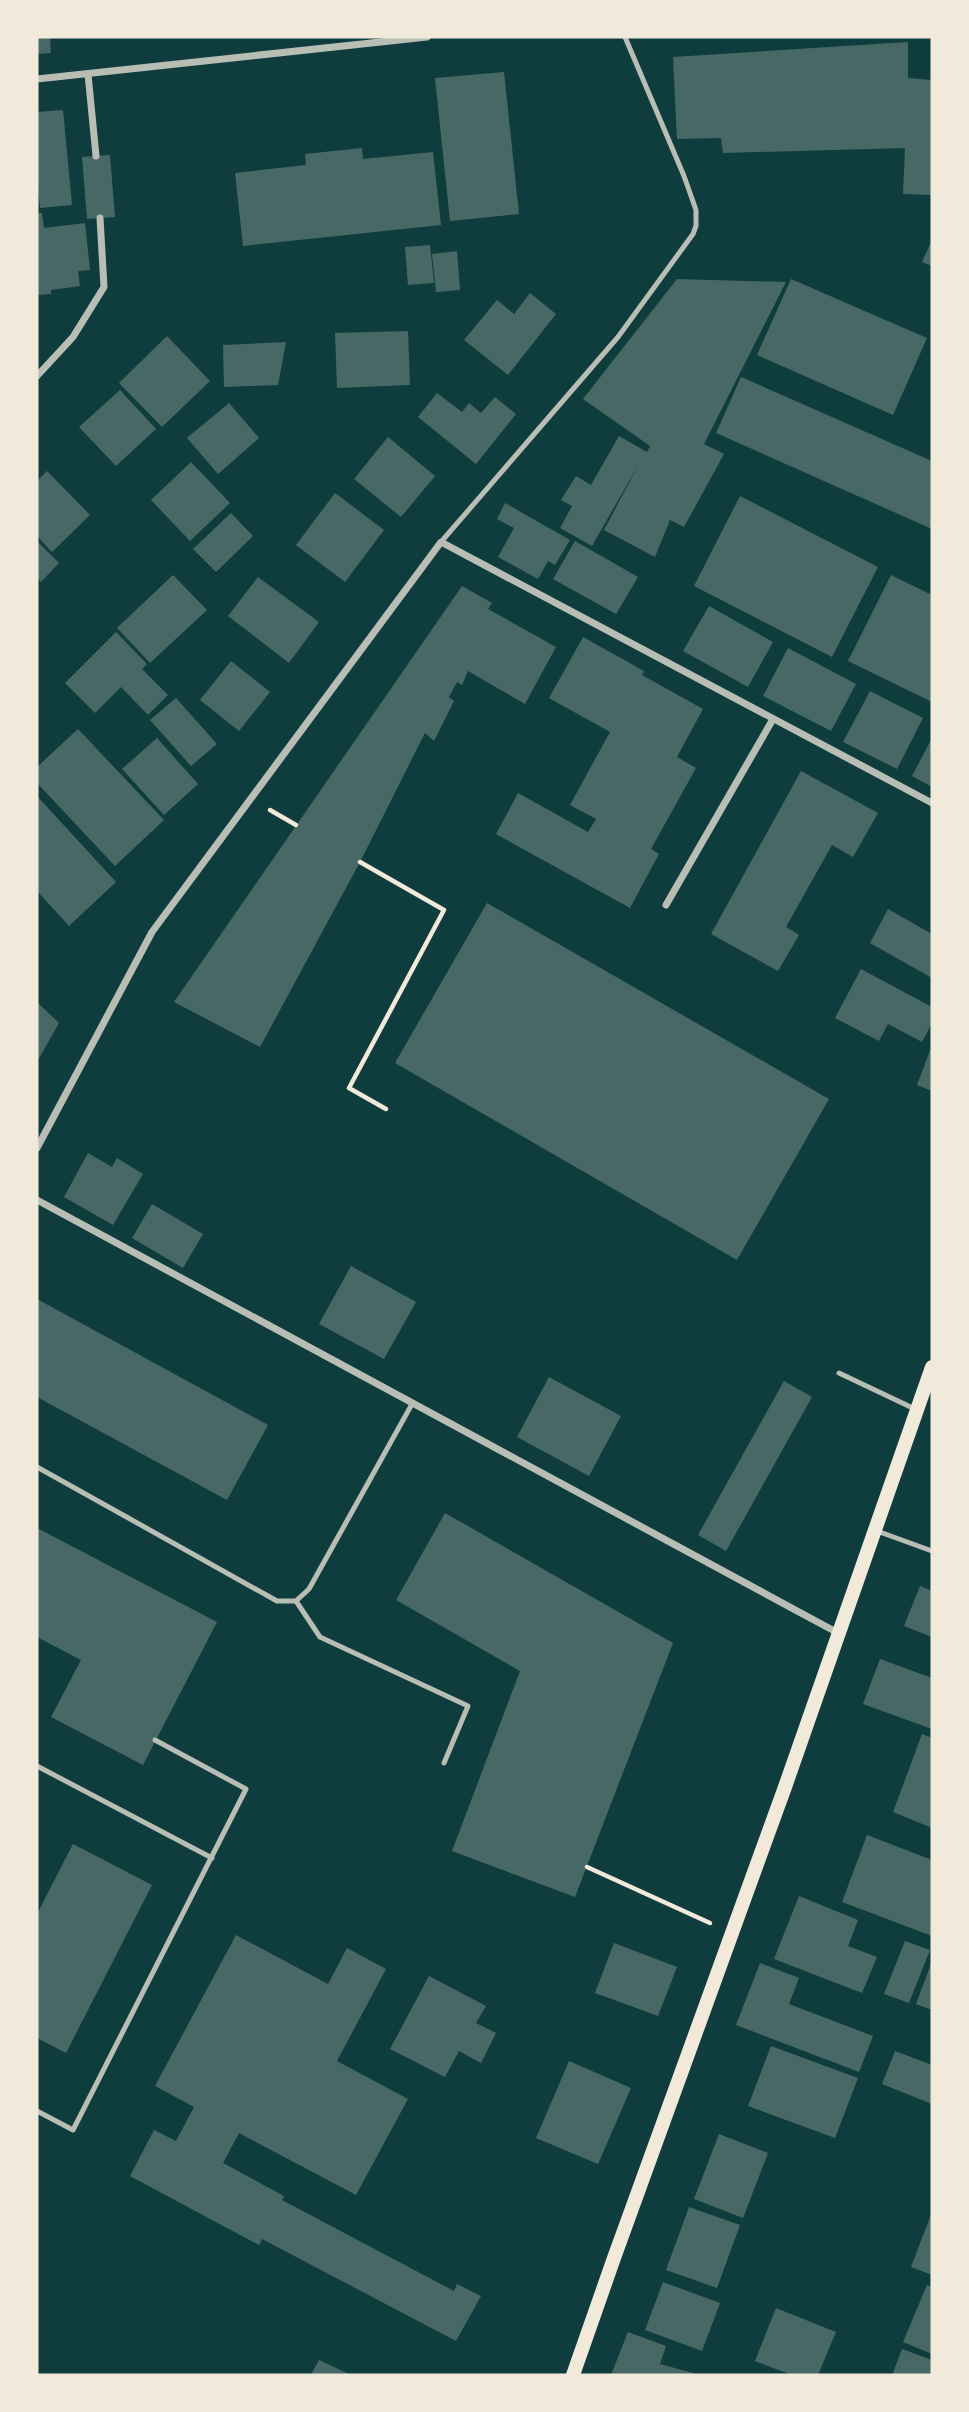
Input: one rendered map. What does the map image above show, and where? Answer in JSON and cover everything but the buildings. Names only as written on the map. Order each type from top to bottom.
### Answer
[{"type":"main road","points":[[573,2375],[932,1367]]},
{"type":"street","points":[[37,79],[427,37]]},
{"type":"street","points":[[88,74],[96,156]]},
{"type":"street","points":[[37,376],[73,338],[104,287],[100,218]]},
{"type":"street","points":[[37,1148],[152,932],[441,542],[932,803]]},
{"type":"street","points":[[666,905],[773,719]]},
{"type":"street","points":[[37,1200],[838,1633]]},
{"type":"lane","points":[[441,542],[618,337],[693,234],[696,226],[696,210],[684,176],[625,37]]},
{"type":"lane","points":[[839,1373],[916,1410]]},
{"type":"lane","points":[[37,1467],[278,1601],[296,1601],[309,1589],[412,1404]]},
{"type":"lane","points":[[874,1530],[932,1551]]},
{"type":"lane","points":[[296,1601],[320,1637],[468,1706],[444,1763]]},
{"type":"lane","points":[[37,2110],[73,2130],[246,1789],[155,1740]]},
{"type":"lane","points":[[37,1766],[212,1858]]},
{"type":"path","points":[[360,862],[444,910],[349,1088],[386,1109]]},
{"type":"path","points":[[587,1867],[720,1927]]}]
